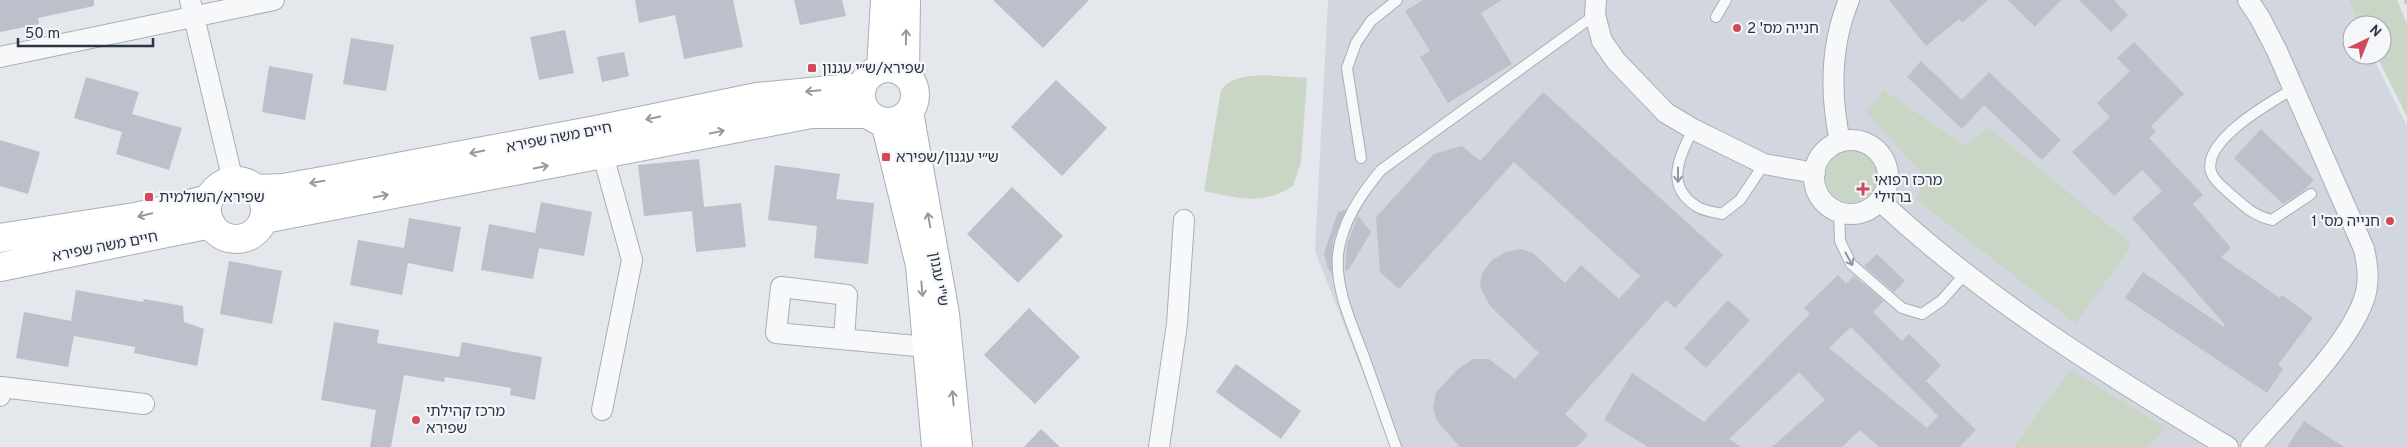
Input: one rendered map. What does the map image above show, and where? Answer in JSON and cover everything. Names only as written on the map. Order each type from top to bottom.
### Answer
[{"type":"street","points":[[0,57],[192,8],[274,0]]},
{"type":"street","points":[[883,77],[885,0]]},
{"type":"street","points":[[883,77],[914,88],[916,96],[888,116],[863,106],[883,77],[906,0]]},
{"type":"street","points":[[1840,142],[1833,97],[1833,62],[1842,17],[1849,0]]},
{"type":"street","points":[[1833,97],[1864,0]]},
{"type":"street","points":[[2248,0],[2260,18],[2293,89],[2364,249],[2368,267],[2368,284],[2363,302],[2333,352],[2251,447]]},
{"type":"street","points":[[1596,7],[1602,41],[1616,61],[1666,113],[1693,130],[1764,164],[1815,173]]},
{"type":"street","points":[[192,8],[245,185],[265,203],[264,219],[260,227],[244,238],[225,237],[210,211],[219,186],[245,185]]},
{"type":"street","name":"חיים משה שפירא","points":[[245,185],[283,188],[596,130],[757,96],[883,77]]},
{"type":"street","name":"חיים משה שפירא","points":[[264,219],[811,114],[888,116]]},
{"type":"street","name":"ש\"י עגנון","points":[[888,116],[920,265],[936,447]]},
{"type":"street","name":"ש\"י עגנון","points":[[888,116],[945,314],[958,447]]},
{"type":"street","points":[[1852,140],[1863,142],[1874,148],[1882,156],[1887,167],[1886,190],[1872,208],[1862,213],[1850,214],[1840,212],[1827,204],[1818,193],[1815,173],[1816,165],[1826,151],[1840,142],[1852,140]]},
{"type":"street","points":[[602,410],[632,260],[603,155]]},
{"type":"street","points":[[1880,200],[1966,274],[2206,441],[2228,447]]},
{"type":"street","name":"חיים משה שפירא","points":[[0,238],[135,218],[210,211]]},
{"type":"street","name":"חיים משה שפירא","points":[[0,267],[210,211]]},
{"type":"street","points":[[1160,447],[1177,324],[1184,220]]},
{"type":"street","points":[[844,339],[927,347]]},
{"type":"street","points":[[0,396],[1,387],[144,404]]},
{"type":"lane","points":[[1361,158],[1347,68],[1356,43],[1371,21],[1397,0]]},
{"type":"lane","points":[[1716,17],[1726,0]]},
{"type":"lane","points":[[1396,447],[1339,285],[1338,254],[1344,228],[1364,190],[1382,170],[1596,7]]},
{"type":"lane","points":[[2293,89],[2251,114],[2233,130],[2212,156],[2211,171],[2217,182],[2255,216],[2272,220],[2311,194]]},
{"type":"lane","points":[[1693,130],[1680,157],[1676,177],[1681,193],[1697,207],[1722,214],[1740,200],[1764,164]]},
{"type":"lane","points":[[1840,212],[1840,241],[1851,264],[1902,308],[1922,314],[1941,301],[1966,274]]},
{"type":"path","points":[[2405,0],[2407,4]]},
{"type":"shaded area","name":"מרכז רפואי ברזילי","points":[[1328,0],[2353,0],[2357,15],[2342,15],[2342,65],[2377,65],[2407,126],[2407,447],[1392,447],[1315,251]]},
{"type":"green space","points":[[2349,0],[2397,0],[2407,24],[2407,117],[2381,65],[2392,65],[2392,15],[2356,15]]},
{"type":"green space","points":[[1263,75],[1307,78],[1301,162],[1293,186],[1271,196],[1250,199],[1204,191],[1221,90],[1235,80]]},
{"type":"green space","points":[[1883,90],[1966,146],[1989,128],[2132,244],[2076,324],[1916,199],[1925,177],[1866,112]]},
{"type":"green space","points":[[1853,149],[1863,151],[1872,157],[1878,166],[1880,176],[1878,186],[1872,195],[1863,201],[1853,203],[1843,201],[1834,195],[1828,186],[1826,176],[1828,166],[1834,157],[1843,151]]},
{"type":"green space","points":[[2070,370],[2165,427],[2148,447],[2014,447]]},
{"type":"building","points":[[0,0],[94,0],[94,6],[38,18],[39,24],[0,32]]},
{"type":"building","points":[[635,0],[733,0],[743,47],[684,59],[675,15],[639,23]]},
{"type":"building","points":[[794,0],[842,0],[846,16],[800,25]]},
{"type":"building","points":[[993,0],[1089,0],[1043,48]]},
{"type":"building","points":[[1423,0],[1502,0],[1481,13],[1512,64],[1448,103],[1420,57],[1430,51],[1405,11]]},
{"type":"building","points":[[1889,0],[1988,0],[1962,23],[1959,19],[1926,46]]},
{"type":"building","points":[[2008,0],[2061,0],[2035,27]]},
{"type":"building","points":[[2079,0],[2114,0],[2128,15],[2111,32]]},
{"type":"building","points":[[565,30],[574,73],[539,80],[530,37]]},
{"type":"building","points":[[351,38],[394,45],[386,91],[343,84]]},
{"type":"building","points":[[2134,42],[2184,94],[2151,126],[2156,132],[2149,138],[2203,195],[2193,204],[2231,248],[2221,257],[2280,298],[2282,295],[2313,318],[2278,365],[2283,369],[2267,393],[2125,298],[2143,272],[2224,327],[2225,325],[2132,218],[2162,191],[2142,170],[2114,196],[2072,152],[2110,117],[2097,103],[2130,71],[2117,58]]},
{"type":"building","points":[[624,52],[629,76],[602,82],[597,57]]},
{"type":"building","points":[[1921,61],[1962,100],[1989,72],[2061,140],[2042,160],[1984,105],[1962,129],[1907,77]]},
{"type":"building","points":[[269,66],[313,74],[305,120],[262,112]]},
{"type":"building","points":[[86,77],[139,92],[132,114],[182,128],[169,170],[116,154],[122,132],[74,118]]},
{"type":"building","points":[[1056,80],[1107,128],[1062,176],[1011,127]]},
{"type":"building","points":[[1543,92],[1723,255],[1675,308],[1666,300],[1565,414],[1588,435],[1577,447],[1460,447],[1437,421],[1433,408],[1436,392],[1458,369],[1473,359],[1489,359],[1515,379],[1539,353],[1490,306],[1483,293],[1480,286],[1482,273],[1492,260],[1506,252],[1522,249],[1533,253],[1565,283],[1581,265],[1619,299],[1640,276],[1514,162],[1399,289],[1380,272],[1376,217],[1434,154],[1462,146],[1480,161]]},
{"type":"building","points":[[2261,129],[2314,180],[2302,192],[2283,204],[2234,158]]},
{"type":"building","points":[[0,140],[40,152],[28,194],[0,186]]},
{"type":"building","points":[[699,159],[704,207],[741,203],[746,247],[696,252],[692,211],[644,216],[638,165]]},
{"type":"building","points":[[775,165],[840,174],[836,199],[874,203],[868,264],[814,258],[817,226],[768,220]]},
{"type":"building","points":[[1012,187],[1063,236],[1018,283],[967,234]]},
{"type":"building","points":[[541,202],[592,212],[584,256],[539,248],[533,279],[481,270],[489,224],[535,233]]},
{"type":"building","points":[[1346,209],[1333,241],[1332,274],[1328,269],[1324,253],[1338,212]]},
{"type":"building","points":[[1358,216],[1371,232],[1349,269],[1345,271],[1347,244]]},
{"type":"building","points":[[409,218],[461,227],[453,272],[408,263],[402,295],[350,285],[358,240],[404,248]]},
{"type":"building","points":[[1877,254],[1905,281],[1894,292],[1864,266]]},
{"type":"building","points":[[229,261],[282,271],[272,324],[220,314]]},
{"type":"building","points":[[1838,275],[1846,284],[1854,276],[1884,301],[1873,312],[1902,341],[1909,334],[1941,365],[1926,381],[1976,430],[1959,447],[1879,447],[1860,430],[1842,447],[1772,447],[1825,400],[1799,372],[1729,439],[1741,447],[1648,447],[1604,420],[1632,373],[1704,422],[1810,314],[1804,308]],"holes":[[[1851,327],[1938,416],[1927,428],[1829,348]]]},
{"type":"building","points":[[76,290],[143,302],[144,299],[183,306],[184,322],[204,329],[197,366],[134,353],[135,347],[74,336],[68,367],[16,358],[24,312],[71,321]]},
{"type":"building","points":[[1728,300],[1750,320],[1706,368],[1684,348]]},
{"type":"building","points":[[1029,308],[1080,357],[1035,404],[984,355]]},
{"type":"building","points":[[334,322],[379,330],[377,343],[459,357],[462,342],[542,357],[535,400],[510,395],[511,388],[445,377],[444,382],[404,375],[391,447],[370,447],[376,410],[321,400]]},
{"type":"building","points":[[1236,364],[1301,411],[1281,439],[1216,392]]},
{"type":"building","points":[[2304,421],[2344,447],[2287,447]]},
{"type":"building","points":[[1041,429],[1060,447],[1024,447]]},
{"type":"place","name":"חנייה מס' 2","points":[[1737,28]]},
{"type":"place","name":"שפירא/ש״י עגנון","points":[[812,68]]},
{"type":"place","name":"ש״י עגנון/שפירא","points":[[886,157]]},
{"type":"place","name":"מרכז רפואי ברזילי","points":[[1863,189]]},
{"type":"place","name":"שפירא/השולמית","points":[[149,197]]},
{"type":"place","name":"חנייה מס' 1","points":[[2390,221]]},
{"type":"place","name":"מרכז קהילתי שפירא","points":[[416,420]]}]
